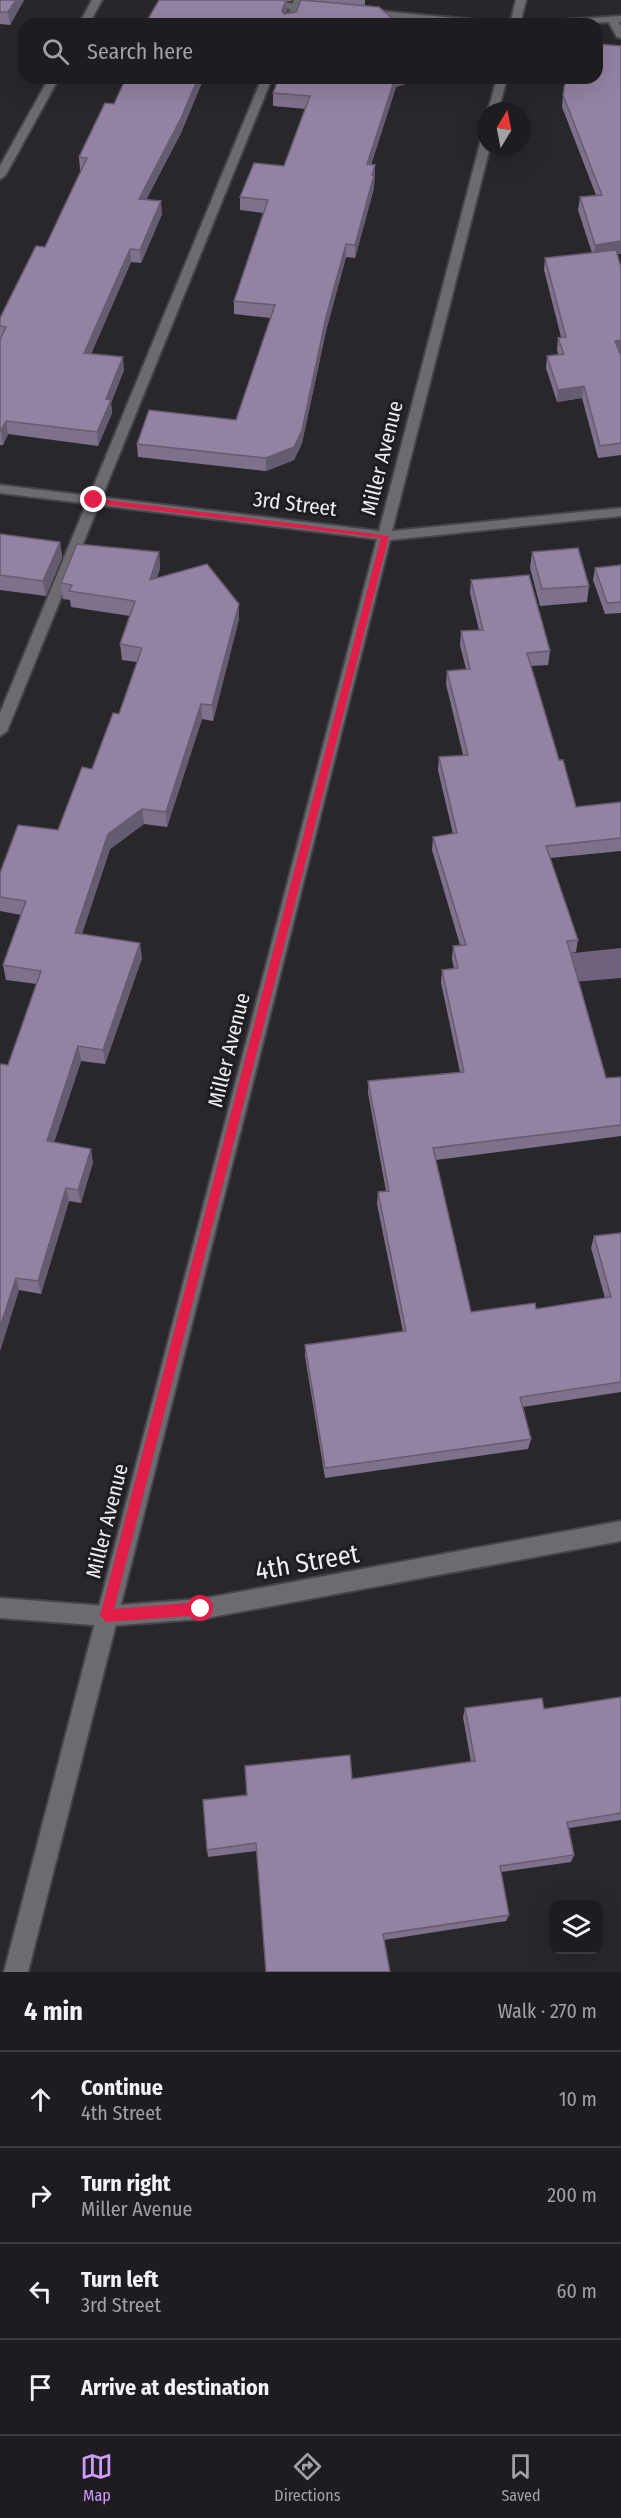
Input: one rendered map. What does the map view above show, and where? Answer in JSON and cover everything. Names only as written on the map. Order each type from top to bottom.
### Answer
[{"type":"street","points":[[87,18],[97,0]]},
{"type":"street","points":[[516,18],[521,0]]},
{"type":"street","points":[[252,3],[298,4],[330,10]]},
{"type":"street","points":[[292,18],[298,4]]},
{"type":"street","points":[[353,12],[421,18]]},
{"type":"street","points":[[617,19],[621,35]]},
{"type":"street","points":[[0,176],[51,84]]},
{"type":"street","points":[[0,731],[265,84]]},
{"type":"street","points":[[495,102],[500,84]]},
{"type":"street","name":"Miller Avenue","points":[[16,1972],[482,156]]},
{"type":"street","name":"3rd Street","points":[[0,489],[386,536],[621,512]]},
{"type":"street","name":"4th Street","points":[[0,1608],[106,1616],[201,1609],[621,1532]]},
{"type":"shaded area","points":[[621,948],[621,978],[561,983],[554,955]]},
{"type":"building","points":[[0,0],[16,0],[8,12],[0,12]]},
{"type":"building","points":[[159,0],[286,0],[282,11],[284,14],[296,12],[301,0],[379,7],[392,18],[148,18]]},
{"type":"building","points":[[603,44],[621,46],[621,241],[595,245],[580,197],[602,195],[563,95],[565,84],[603,84]]},
{"type":"building","points":[[123,84],[195,84],[181,118],[139,199],[161,201],[140,250],[130,249],[84,353],[123,357],[106,399],[111,400],[97,432],[6,421],[0,432],[0,340],[6,327],[0,326],[0,318],[36,246],[45,247],[87,158],[79,157],[105,103],[114,104]]},
{"type":"building","points":[[277,84],[393,84],[367,164],[375,165],[372,175],[374,175],[355,245],[346,244],[326,317],[302,430],[294,447],[266,458],[137,444],[149,410],[236,420],[275,305],[234,301],[268,200],[240,197],[254,163],[284,166],[310,96],[273,93]]},
{"type":"building","points":[[616,250],[621,267],[621,340],[615,341],[621,356],[621,443],[600,446],[584,386],[558,390],[547,356],[564,354],[558,338],[566,337],[545,258]]},
{"type":"building","points":[[0,534],[60,542],[43,581],[0,575]]},
{"type":"building","points":[[77,544],[159,552],[150,580],[207,564],[239,604],[212,705],[201,704],[166,812],[142,809],[108,834],[75,933],[140,943],[103,1050],[78,1046],[47,1141],[91,1149],[78,1190],[66,1188],[38,1281],[16,1278],[0,1327],[0,1064],[8,1065],[41,971],[3,965],[26,901],[0,897],[0,873],[18,825],[58,830],[82,767],[92,769],[113,713],[119,714],[142,648],[120,644],[135,601],[69,591],[72,585],[61,583]]},
{"type":"building","points":[[578,548],[589,586],[542,589],[532,552]]},
{"type":"building","points":[[621,565],[621,602],[607,603],[595,568]]},
{"type":"building","points":[[529,575],[550,651],[527,653],[559,760],[563,760],[576,807],[621,802],[621,838],[546,846],[578,940],[567,941],[606,1078],[621,1077],[621,1125],[433,1148],[471,1312],[535,1303],[536,1309],[611,1297],[594,1236],[621,1233],[621,1382],[520,1397],[531,1439],[325,1468],[305,1345],[406,1331],[378,1192],[389,1191],[368,1081],[464,1072],[442,970],[458,968],[453,946],[466,945],[433,837],[457,833],[439,757],[468,755],[447,671],[470,669],[461,631],[483,630],[471,580]]},
{"type":"building","points":[[621,1697],[621,1813],[567,1822],[574,1855],[500,1866],[509,1915],[383,1934],[390,1972],[266,1972],[256,1843],[207,1850],[203,1800],[247,1795],[245,1766],[350,1755],[352,1779],[475,1761],[465,1708],[542,1698],[544,1709]]},
{"type":"route","points":[[94,500],[386,536],[106,1616],[201,1609]]}]
